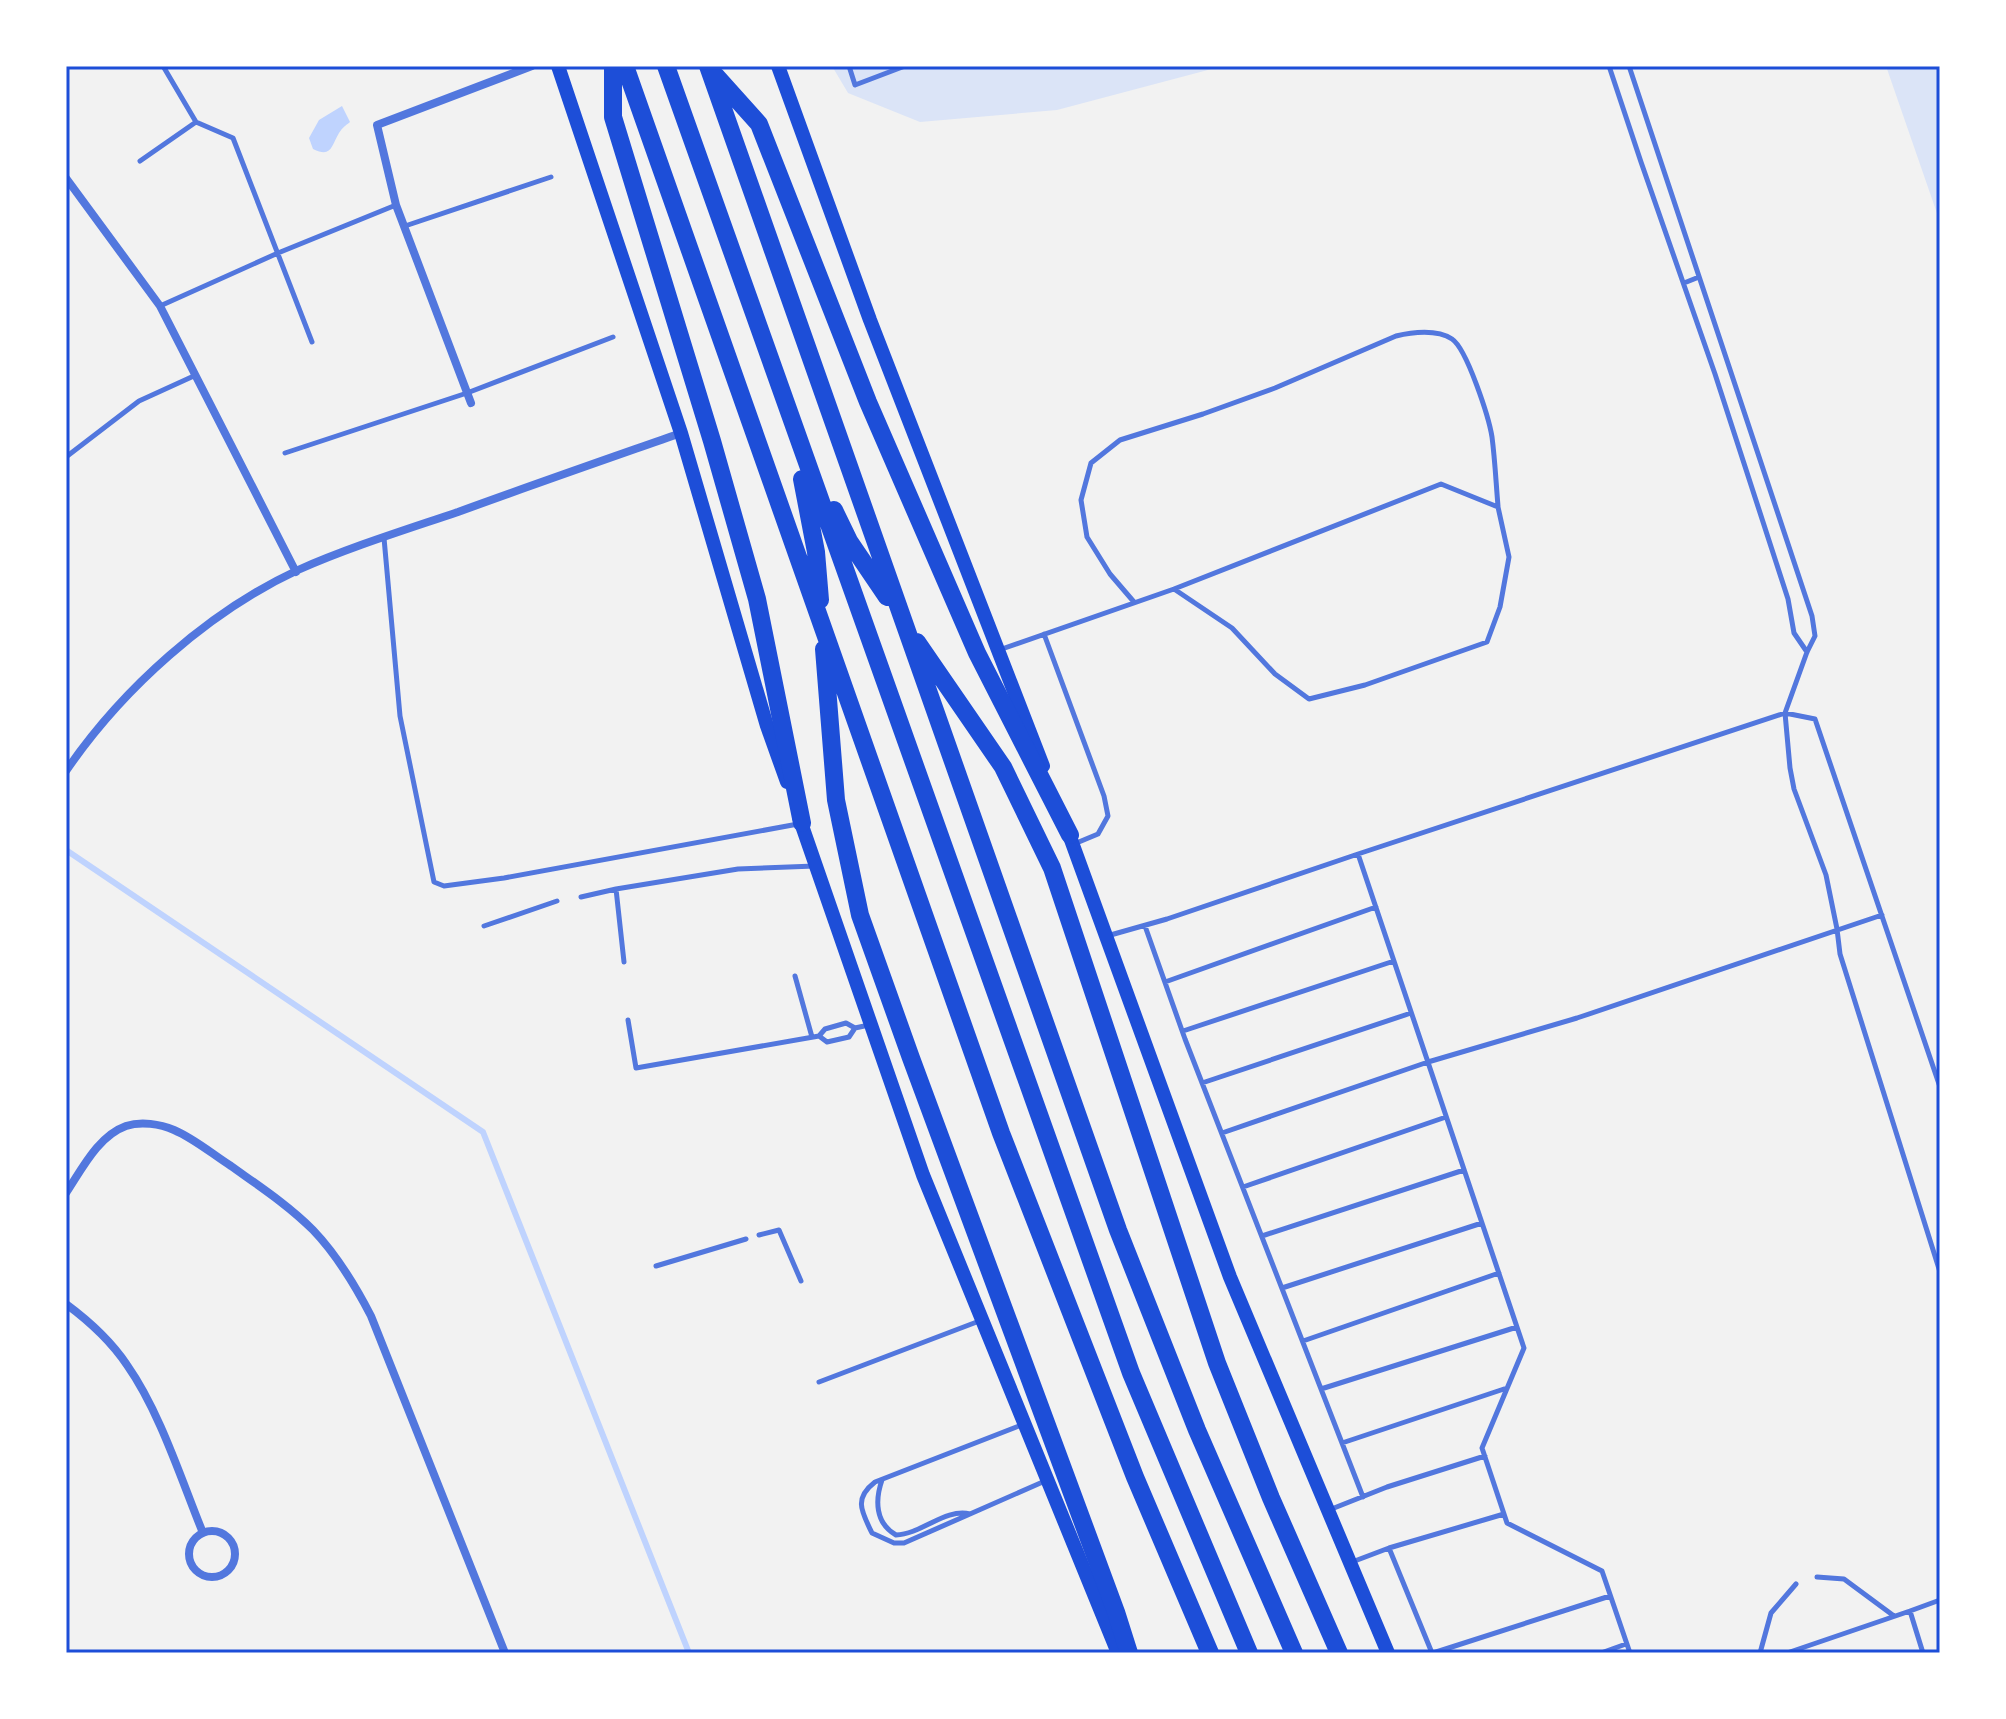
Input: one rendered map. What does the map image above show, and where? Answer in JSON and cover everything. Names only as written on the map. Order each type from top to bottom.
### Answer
[{"type":"highway","points":[[613,66],[613,117],[757,599],[802,823]]},
{"type":"highway","points":[[625,66],[1001,1133],[1135,1477],[1210,1653]]},
{"type":"highway","points":[[666,66],[1131,1373],[1249,1653]]},
{"type":"highway","points":[[708,67],[759,124],[868,402],[977,653],[1071,840]]},
{"type":"highway","points":[[708,67],[1118,1230],[1197,1430],[1294,1653]]},
{"type":"highway","points":[[791,421],[849,541],[1003,767],[1052,868],[1217,1363],[1271,1498],[1339,1653]]},
{"type":"highway","points":[[791,421],[816,552],[836,800],[860,915],[1129,1653]]},
{"type":"main road","points":[[558,66],[681,433],[767,726],[923,1175],[1118,1653]]},
{"type":"main road","points":[[778,66],[870,320],[1071,840],[1230,1277],[1388,1653]]},
{"type":"street","points":[[471,403],[396,205],[377,125],[532,66]]},
{"type":"street","points":[[66,178],[160,306],[296,572]]},
{"type":"street","points":[[66,771],[78,752],[124,699],[160,665],[209,625],[296,572],[330,556],[681,433]]},
{"type":"street","points":[[66,1193],[95,1149],[115,1131],[134,1124],[156,1124],[190,1137],[276,1198],[313,1230],[346,1270],[371,1316],[505,1653]]},
{"type":"street","points":[[66,1304],[109,1343],[139,1384],[203,1533]]},
{"type":"street","points":[[219,1532],[226,1536],[234,1549],[235,1556],[229,1570],[217,1577],[202,1575],[192,1566],[189,1558],[192,1543],[203,1533],[219,1532]]},
{"type":"lane","points":[[163,66],[196,122],[233,138],[312,342]]},
{"type":"lane","points":[[849,66],[855,85],[905,66]]},
{"type":"lane","points":[[1609,66],[1715,374],[1788,599],[1794,633],[1807,652]]},
{"type":"lane","points":[[1629,66],[1812,616],[1815,636],[1785,713],[1794,789],[1826,875],[1840,954],[1940,1272]]},
{"type":"lane","points":[[140,161],[196,122]]},
{"type":"lane","points":[[404,226],[551,177]]},
{"type":"lane","points":[[160,306],[396,205]]},
{"type":"lane","points":[[1684,283],[1699,277]]},
{"type":"lane","points":[[1134,602],[1110,574],[1087,537],[1081,500],[1091,463],[1120,440],[1275,388],[1396,336],[1430,332],[1452,338],[1466,357],[1491,434],[1498,507],[1509,557],[1500,607],[1487,642],[1365,685],[1309,699],[1275,674],[1232,628],[1174,589]]},
{"type":"lane","points":[[285,453],[467,393],[613,337]]},
{"type":"lane","points":[[66,457],[139,401],[196,375]]},
{"type":"lane","points":[[998,651],[1174,589],[1441,484],[1498,507]]},
{"type":"lane","points":[[384,538],[400,716],[434,882],[444,886],[504,878],[802,823]]},
{"type":"lane","points":[[1044,634],[1104,796],[1108,816],[1098,834],[1071,840]]},
{"type":"lane","points":[[1106,937],[1785,713],[1815,719],[1940,1087]]},
{"type":"lane","points":[[1358,854],[1524,1348],[1482,1448],[1507,1523],[1602,1571],[1630,1653]]},
{"type":"lane","points":[[581,897],[738,869],[816,866]]},
{"type":"lane","points":[[616,889],[624,962]]},
{"type":"lane","points":[[484,926],[557,901]]},
{"type":"lane","points":[[1165,982],[1376,907]]},
{"type":"lane","points":[[1222,1133],[1428,1062],[1577,1018],[1882,915]]},
{"type":"lane","points":[[1145,925],[1202,1083],[1363,1497]]},
{"type":"lane","points":[[1183,1031],[1394,961]]},
{"type":"lane","points":[[795,976],[816,1037],[827,1042],[849,1037],[855,1028],[871,1024]]},
{"type":"lane","points":[[1202,1083],[1411,1013]]},
{"type":"lane","points":[[628,1020],[636,1068],[816,1037],[825,1029],[846,1023],[855,1028]]},
{"type":"lane","points":[[1243,1187],[1446,1117]]},
{"type":"lane","points":[[1262,1236],[1464,1170]]},
{"type":"lane","points":[[1282,1288],[1482,1223]]},
{"type":"lane","points":[[759,1235],[779,1230],[801,1281]]},
{"type":"lane","points":[[656,1266],[746,1239]]},
{"type":"lane","points":[[1303,1341],[1499,1273]]},
{"type":"lane","points":[[819,1382],[983,1320]]},
{"type":"lane","points":[[1321,1389],[1517,1327]]},
{"type":"lane","points":[[1342,1443],[1507,1388]]},
{"type":"lane","points":[[1025,1424],[883,1479],[868,1487],[861,1501],[861,1510],[872,1533],[894,1543],[904,1543],[1048,1480]]},
{"type":"lane","points":[[1328,1510],[1485,1456]]},
{"type":"lane","points":[[883,1479],[878,1508],[886,1528],[896,1535],[908,1534],[960,1511],[970,1514]]},
{"type":"lane","points":[[1350,1563],[1389,1548],[1504,1514]]},
{"type":"lane","points":[[1389,1548],[1432,1653],[1610,1596]]},
{"type":"lane","points":[[1817,1577],[1844,1579],[1894,1616]]},
{"type":"lane","points":[[1760,1653],[1771,1613],[1796,1584]]},
{"type":"lane","points":[[1787,1653],[1940,1600]]},
{"type":"lane","points":[[1910,1611],[1923,1653]]},
{"type":"lane","points":[[1601,1653],[1626,1644]]},
{"type":"shaded area","points":[[832,66],[1223,66],[1057,110],[920,122],[848,93]]},
{"type":"shaded area","points":[[1886,66],[1940,66],[1940,222]]},
{"type":"water","points":[[342,106],[350,122],[327,151],[313,149],[309,138],[319,120]]},
{"type":"waterway","points":[[66,850],[483,1132],[689,1653]]}]
